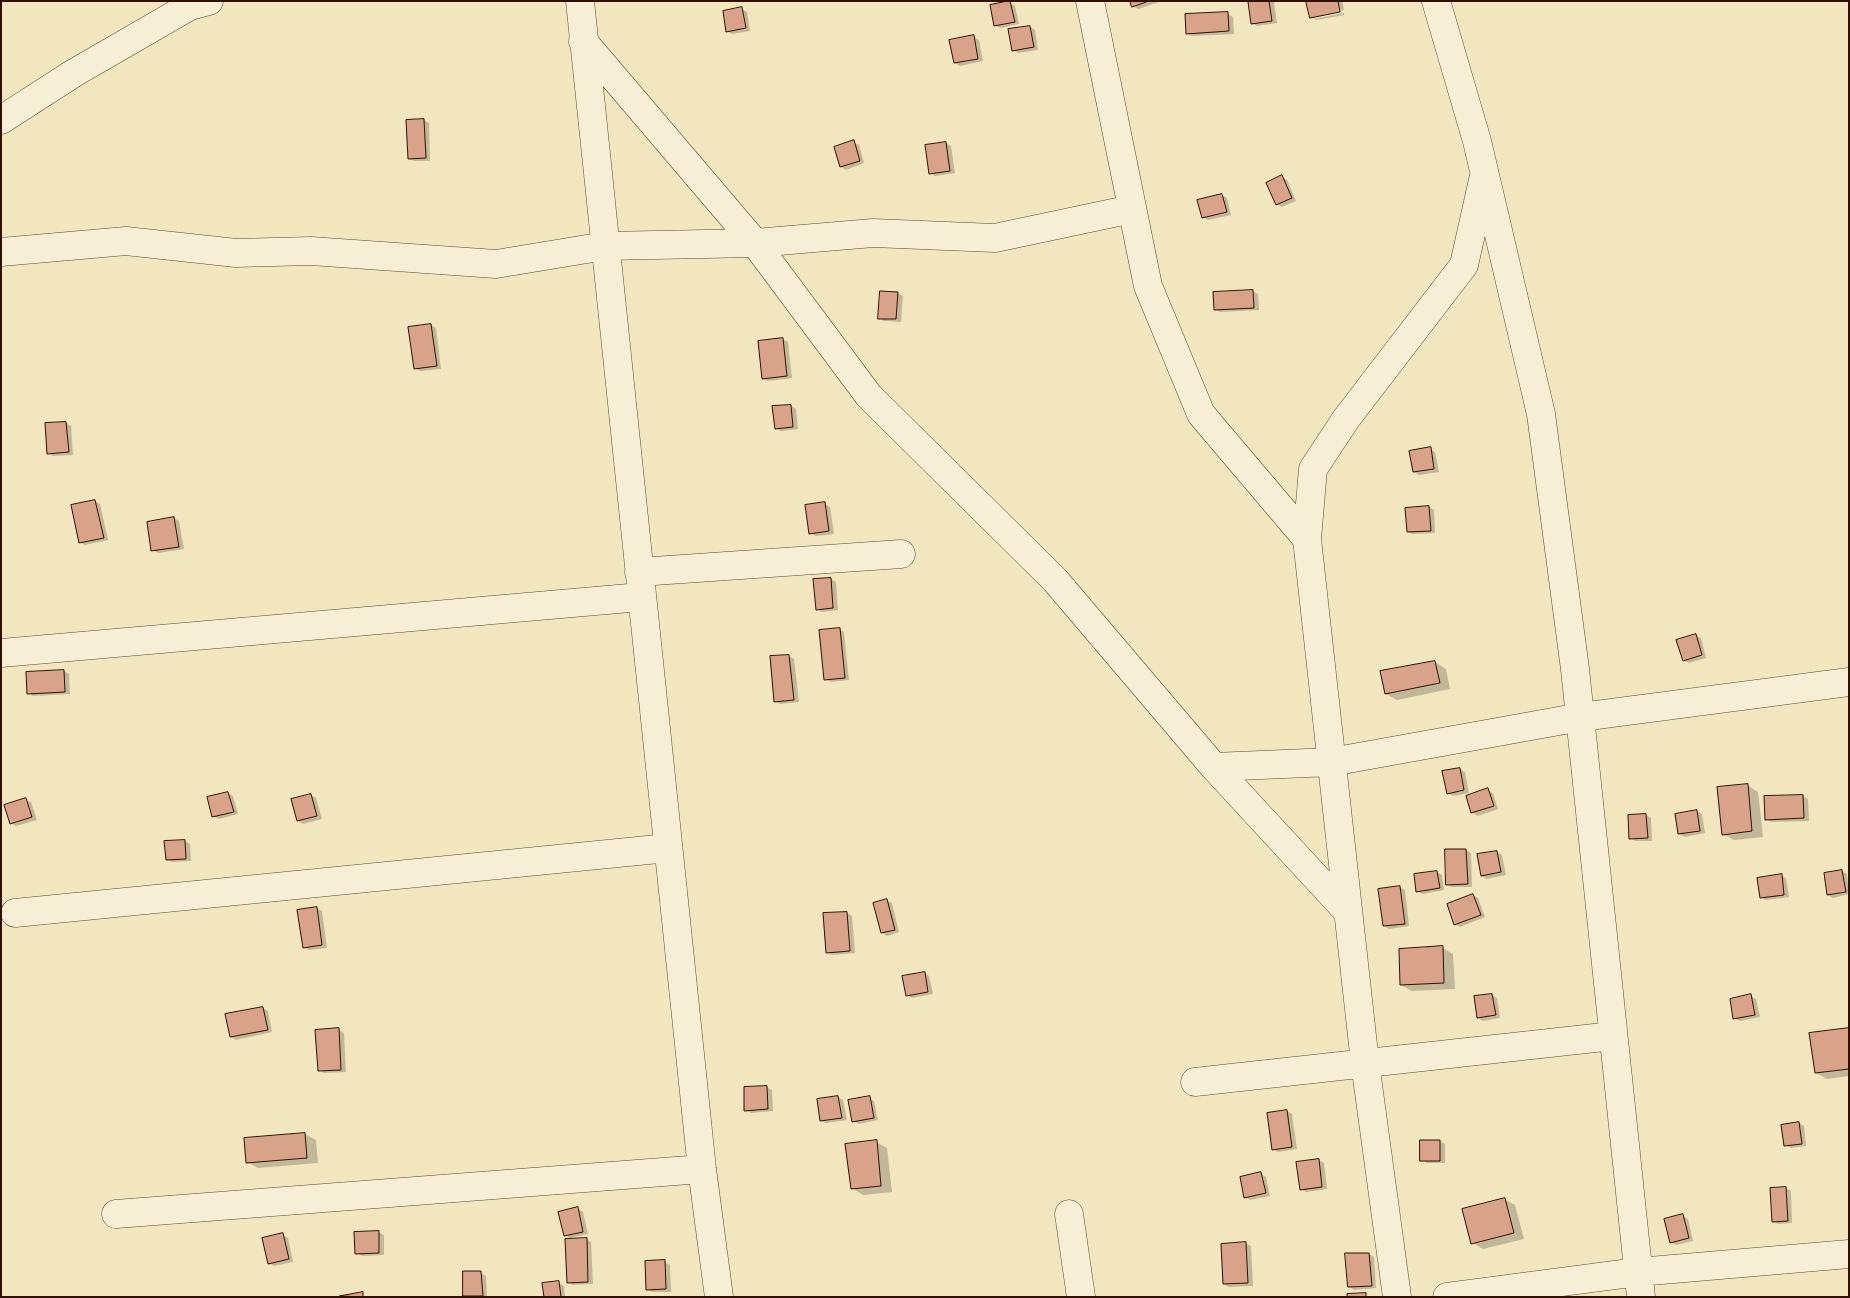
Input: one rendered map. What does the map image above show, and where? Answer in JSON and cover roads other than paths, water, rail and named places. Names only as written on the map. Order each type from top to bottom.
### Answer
[{"type":"street","points":[[1,120],[74,72],[190,6],[209,1]]},
{"type":"street","points":[[580,1],[604,246],[702,1169],[719,1297]]},
{"type":"street","points":[[1090,1],[1148,286],[1201,414],[1307,539]]},
{"type":"street","points":[[1436,1],[1485,174],[1541,414],[1580,717],[1639,1284]]},
{"type":"street","points":[[583,41],[755,243],[869,396],[1055,580],[1214,767],[1348,912]]},
{"type":"street","points":[[1396,1297],[1365,1063],[1307,539],[1313,469],[1346,419],[1464,265],[1485,174]]},
{"type":"street","points":[[1,252],[126,240],[236,253],[311,251],[496,264],[604,246],[755,243],[873,233],[995,238],[1132,208]]},
{"type":"street","points":[[1,653],[901,554]]},
{"type":"street","points":[[1214,767],[1331,762],[1580,717],[1849,682]]},
{"type":"street","points":[[15,913],[668,848]]},
{"type":"street","points":[[1195,1082],[1613,1036]]},
{"type":"street","points":[[116,1214],[702,1169]]},
{"type":"street","points":[[1069,1214],[1081,1297]]},
{"type":"street","points":[[1447,1297],[1639,1284],[1849,1254]]}]
